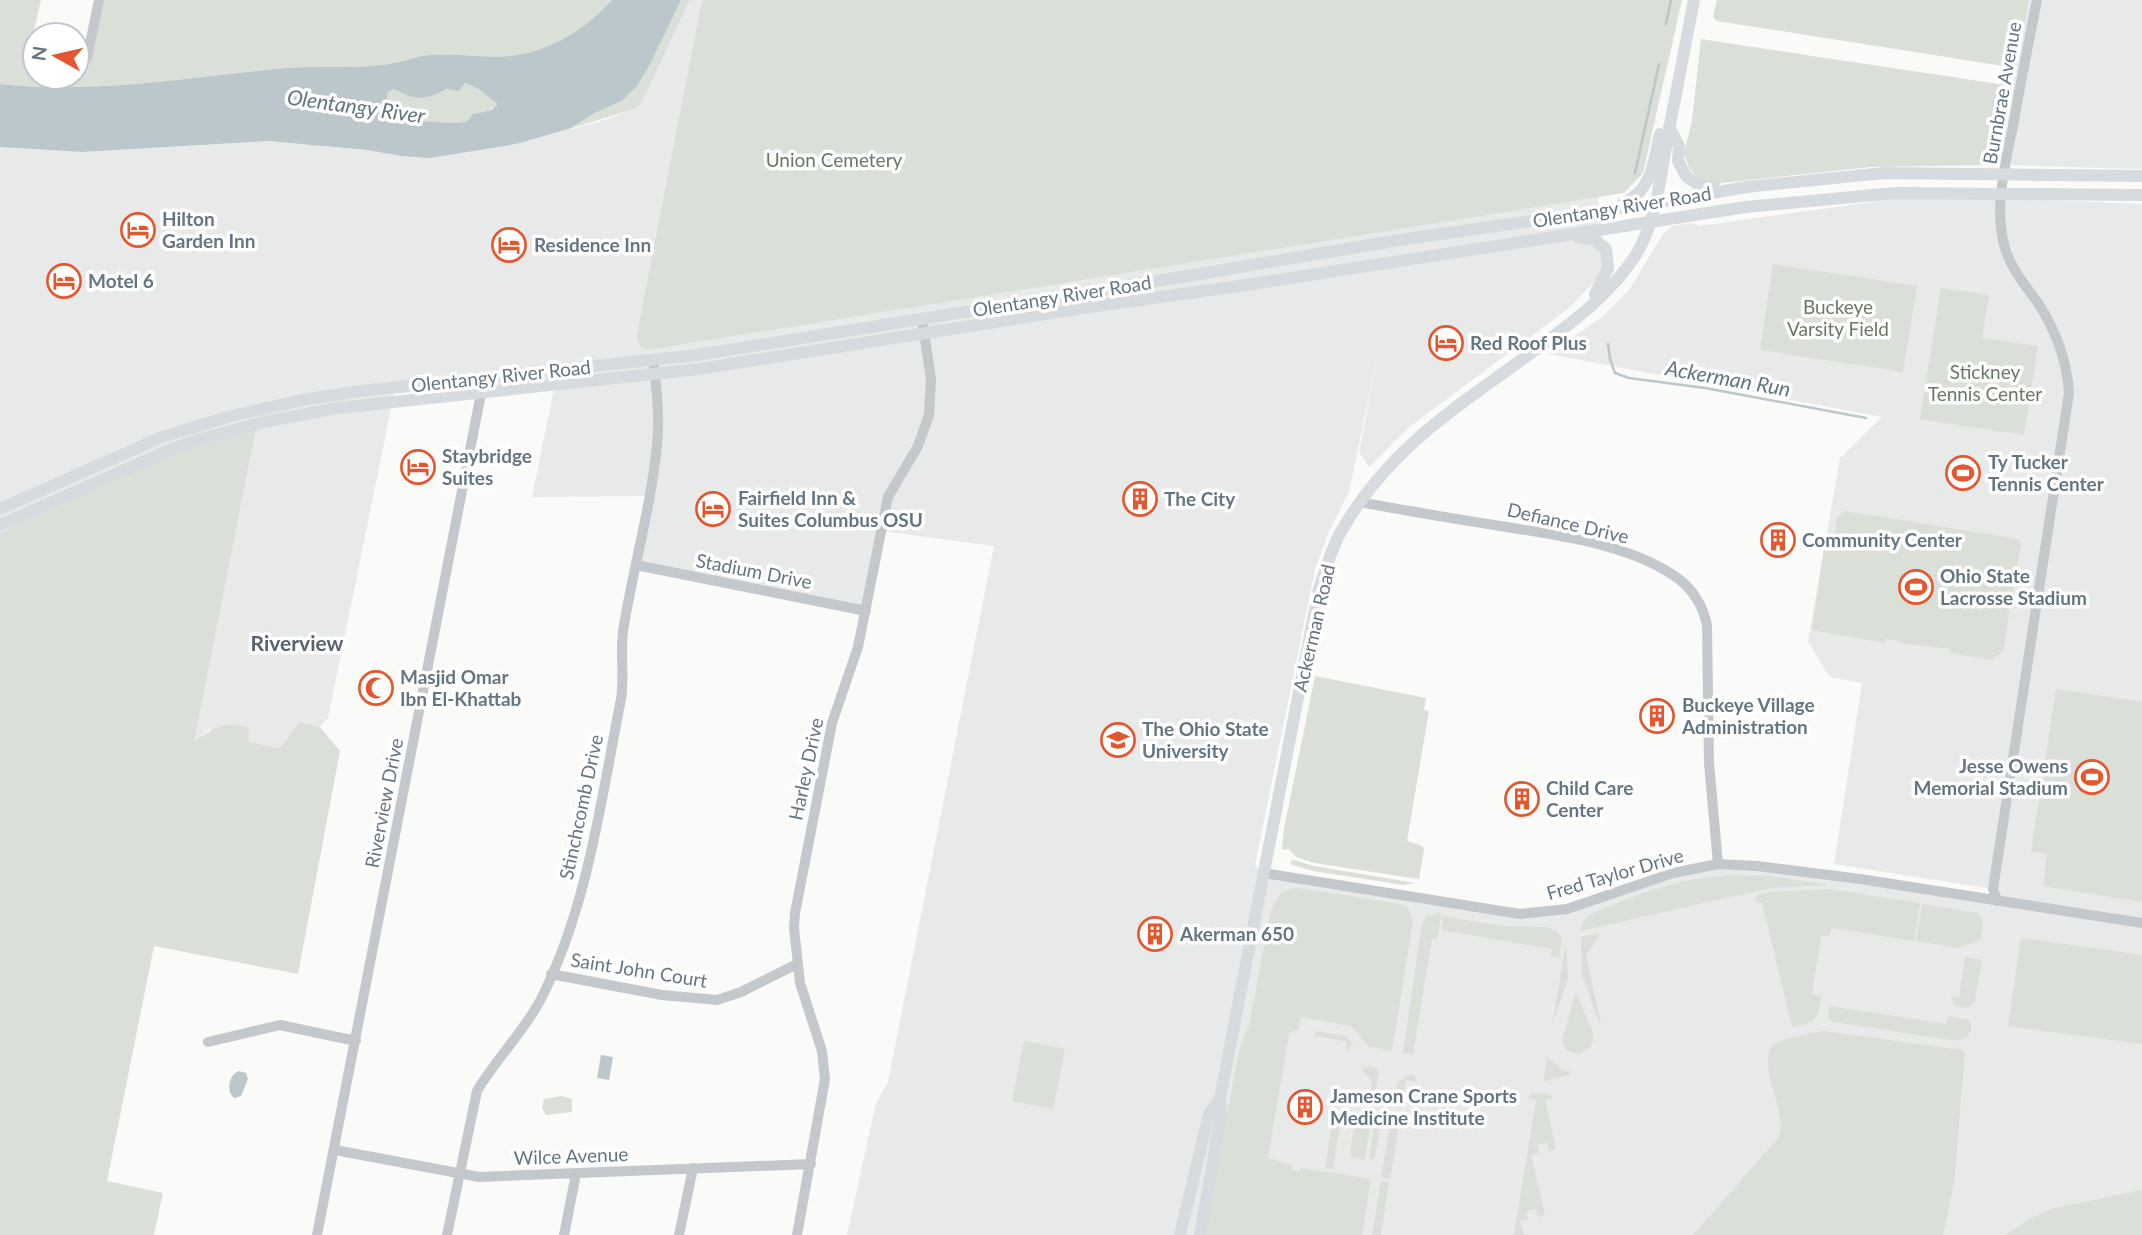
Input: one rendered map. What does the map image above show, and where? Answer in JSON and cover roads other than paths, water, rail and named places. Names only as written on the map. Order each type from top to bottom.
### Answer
[{"type":"main road","points":[[1607,210],[1633,199],[1647,184],[1664,117],[1676,94],[1694,0]]},
{"type":"main road","name":"Ackerman Road","points":[[1200,1235],[1221,1115],[1220,1098],[1319,589],[1332,550],[1360,502],[1386,468],[1429,427],[1566,327],[1617,279],[1636,253],[1649,223],[1676,94]]},
{"type":"main road","points":[[1669,127],[1679,146],[1678,161],[1690,181],[1706,187],[1746,187]]},
{"type":"main road","name":"Olentangy River Road","points":[[0,509],[162,437],[231,416],[337,394],[653,360],[1746,187],[1884,173],[2142,176]]},
{"type":"main road","name":"Olentangy River Road","points":[[0,525],[167,451],[234,429],[337,408],[654,374],[1746,207],[1895,192],[2142,195]]},
{"type":"main road","points":[[1557,236],[1593,240],[1606,250],[1608,268],[1588,308]]},
{"type":"main road","points":[[0,503],[21,500]]},
{"type":"main road","name":"Ackerman Road","points":[[1180,1235],[1209,1114],[1220,1098]]},
{"type":"street","points":[[91,42],[99,0]]},
{"type":"street","name":"Burnbrae Avenue","points":[[1997,901],[1993,889],[1994,879],[2068,393],[2066,366],[2058,340],[2010,262],[2002,238],[2004,175],[2037,0]]},
{"type":"street","name":"Harley Drive","points":[[797,1235],[824,1093],[825,1066],[805,1002],[797,964],[794,928],[832,723],[839,697],[853,665],[888,497],[918,446],[929,415],[931,379],[922,319]]},
{"type":"street","name":"Stinchcomb Drive","points":[[447,1235],[477,1091],[488,1073],[514,1043],[551,974],[576,908],[589,861],[621,699],[624,673],[623,626],[652,483],[658,417],[653,360]]},
{"type":"street","name":"Riverview Drive","points":[[317,1235],[484,378]]},
{"type":"street","name":"Defiance Drive","points":[[1360,502],[1624,551],[1679,579],[1691,590],[1701,605],[1707,625],[1709,763],[1718,864]]},
{"type":"street","name":"Stadium Drive","points":[[636,565],[866,611]]},
{"type":"street","name":"Fred Taylor Drive","points":[[1264,873],[1520,914],[1567,909],[1673,873],[1718,864],[1793,869],[2142,923]]},
{"type":"street","name":"Saint John Court","points":[[551,974],[662,995],[717,1000],[741,992],[797,964]]},
{"type":"street","points":[[208,1042],[277,1025],[356,1041]]},
{"type":"street","name":"Wilce Avenue","points":[[335,1150],[479,1177],[811,1164]]},
{"type":"street","points":[[679,1235],[692,1168]]},
{"type":"street","points":[[564,1235],[576,1174]]},
{"type":"water","name":"Olentangy River","points":[[612,0],[681,0],[649,66],[637,86],[622,101],[569,129],[516,144],[430,158],[268,141],[82,152],[0,147],[0,84],[21,86],[21,91],[91,91],[91,86],[288,68],[381,65],[434,55],[511,56],[536,51],[583,27]],"holes":[[[465,83],[480,90],[497,104],[492,110],[473,114],[466,122],[397,119],[388,103],[388,92],[394,89],[420,98],[447,89],[459,91]]]},
{"type":"water","points":[[601,1055],[613,1057],[609,1080],[597,1078]]},
{"type":"water","points":[[239,1071],[246,1073],[248,1079],[241,1096],[234,1098],[230,1093],[230,1083]]},
{"type":"waterway","name":"Ackerman Run","points":[[1666,24],[1671,0]]},
{"type":"waterway","name":"Ackerman Run","points":[[1635,173],[1659,64]]},
{"type":"waterway","name":"Ackerman Run","points":[[1608,344],[1615,373],[1629,378],[1705,388],[1866,418]]},
{"type":"place","name":"Hilton Garden Inn","points":[[138,230]]},
{"type":"place","name":"Residence Inn","points":[[509,245]]},
{"type":"place","name":"Motel 6","points":[[64,281]]},
{"type":"place","name":"Red Roof Plus","points":[[1446,343]]},
{"type":"place","name":"Staybridge Suites","points":[[418,467]]},
{"type":"place","name":"Ty Tucker Tennis Center","points":[[1963,473]]},
{"type":"place","name":"The City","points":[[1140,499]]},
{"type":"place","name":"Fairfield Inn & Suites Columbus OSU","points":[[713,509]]},
{"type":"place","name":"Community Center","points":[[1778,540]]},
{"type":"place","name":"Ohio State Lacrosse Stadium","points":[[1916,587]]},
{"type":"place","name":"Masjid Omar Ibn El-Khattab","points":[[376,688]]},
{"type":"place","name":"Buckeye Village Administration","points":[[1657,716]]},
{"type":"place","name":"The Ohio State University","points":[[1118,740]]},
{"type":"place","name":"Jesse Owens Memorial Stadium","points":[[2092,777]]},
{"type":"place","name":"Child Care Center","points":[[1522,799]]},
{"type":"place","name":"Akerman 650","points":[[1155,934]]},
{"type":"place","name":"Jameson Crane Sports Medicine Institute","points":[[1305,1107]]},
{"type":"district","name":"Riverview","points":[[297,644]]},
{"type":"park label","name":"Union Cemetery","points":[[834,160]]},
{"type":"park label","name":"Buckeye Varsity Field","points":[[1838,318]]},
{"type":"park label","name":"Stickney Tennis Center","points":[[1985,383]]}]
